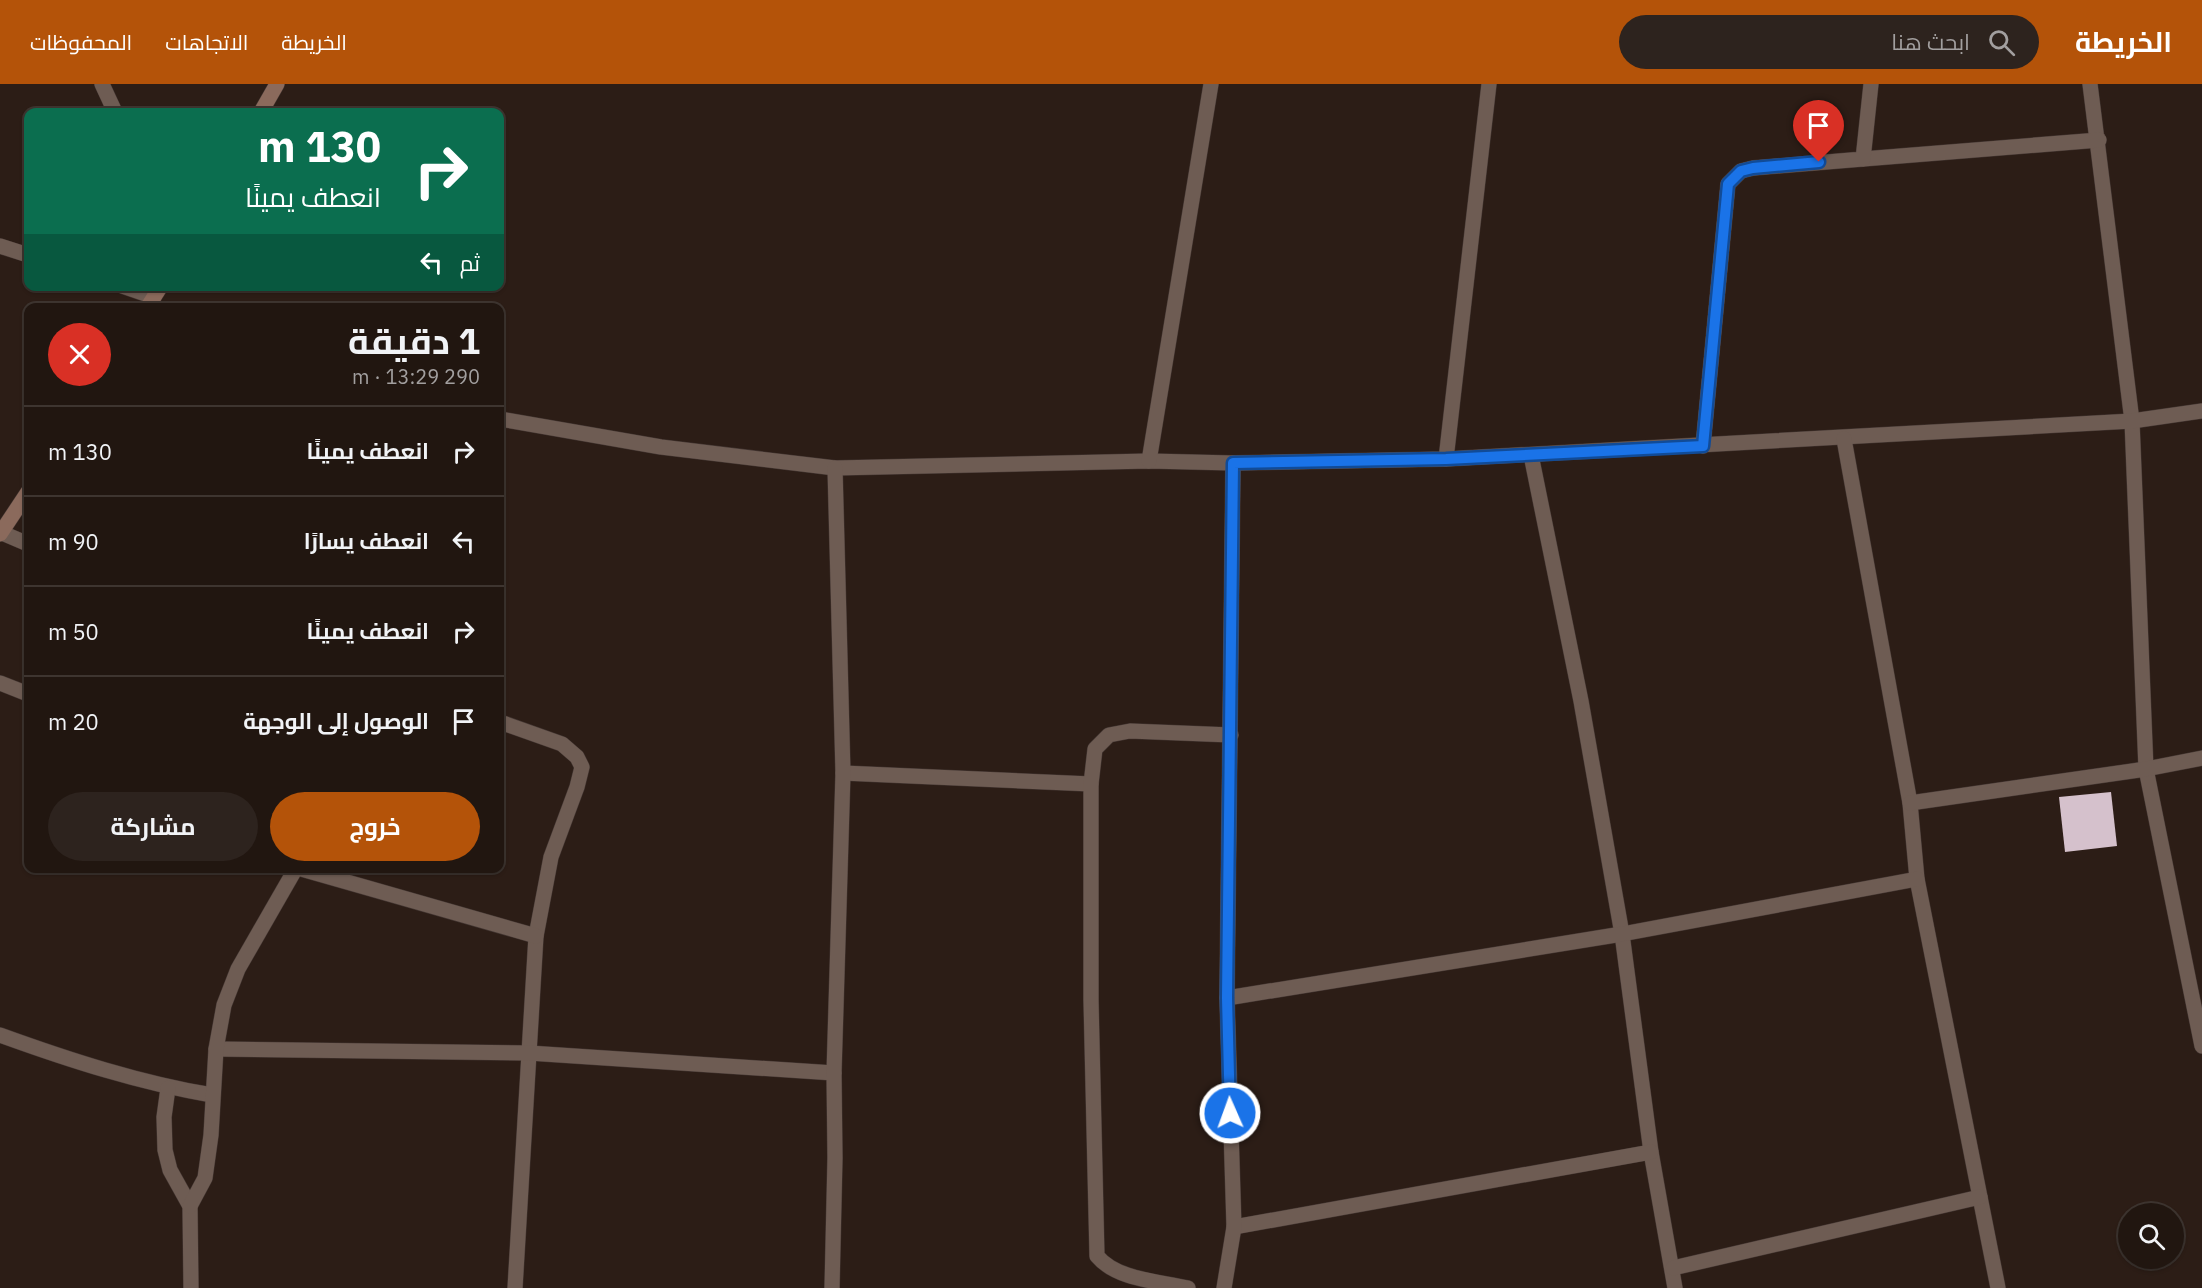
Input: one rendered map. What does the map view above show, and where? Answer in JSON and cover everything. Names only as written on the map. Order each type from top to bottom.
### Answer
[{"type":"street","points":[[102,84],[113,108]]},
{"type":"street","points":[[263,108],[277,84]]},
{"type":"street","points":[[1149,461],[1211,84]]},
{"type":"street","points":[[1446,459],[1489,84]]},
{"type":"street","points":[[1863,159],[1870,84]]},
{"type":"street","points":[[2090,84],[2099,141],[2132,421],[2146,769],[2202,1046]]},
{"type":"street","points":[[1703,446],[1728,184],[1741,171],[1753,168],[2099,141]]},
{"type":"street","points":[[0,246],[24,254]]},
{"type":"street","points":[[137,291],[154,297]]},
{"type":"street","points":[[504,420],[662,447],[835,468],[1149,461],[1233,463],[1446,459],[1844,439],[2132,421],[2202,411]]},
{"type":"street","points":[[1844,439],[1910,803],[1917,879],[1998,1288]]},
{"type":"street","points":[[1531,455],[1578,690],[1622,934],[1651,1152],[1675,1288]]},
{"type":"street","points":[[1224,1288],[1234,1227],[1227,998],[1233,463]]},
{"type":"street","points":[[832,1288],[836,1158],[834,1073],[843,773],[835,468]]},
{"type":"street","points":[[24,498],[0,533],[24,542]]},
{"type":"street","points":[[0,683],[24,692]]},
{"type":"street","points":[[504,723],[562,744],[577,757],[582,767],[578,787],[551,857],[536,936],[515,1288]]},
{"type":"street","points":[[1188,1288],[1121,1273],[1106,1267],[1097,1256],[1091,1000],[1091,784],[1095,749],[1109,735],[1130,731],[1231,735]]},
{"type":"street","points":[[1910,803],[2146,769],[2202,758]]},
{"type":"street","points":[[843,773],[1091,784]]},
{"type":"street","points":[[190,1206],[205,1178],[211,1135],[216,1049],[224,1005],[238,969],[294,873]]},
{"type":"street","points":[[315,873],[536,936]]},
{"type":"street","points":[[1227,998],[1622,934],[1917,879]]},
{"type":"street","points":[[0,1035],[168,1088],[212,1095]]},
{"type":"street","points":[[216,1049],[529,1053],[834,1073]]},
{"type":"street","points":[[168,1088],[164,1117],[165,1150],[170,1170],[190,1206],[191,1288]]},
{"type":"street","points":[[1234,1227],[1651,1152]]},
{"type":"street","points":[[1673,1268],[1980,1197]]},
{"type":"building","points":[[2111,792],[2117,846],[2065,852],[2059,797]]},
{"type":"route","points":[[1230,1113],[1227,998],[1233,463],[1446,459],[1703,446],[1728,184],[1741,171],[1753,168],[1819,162]]}]
